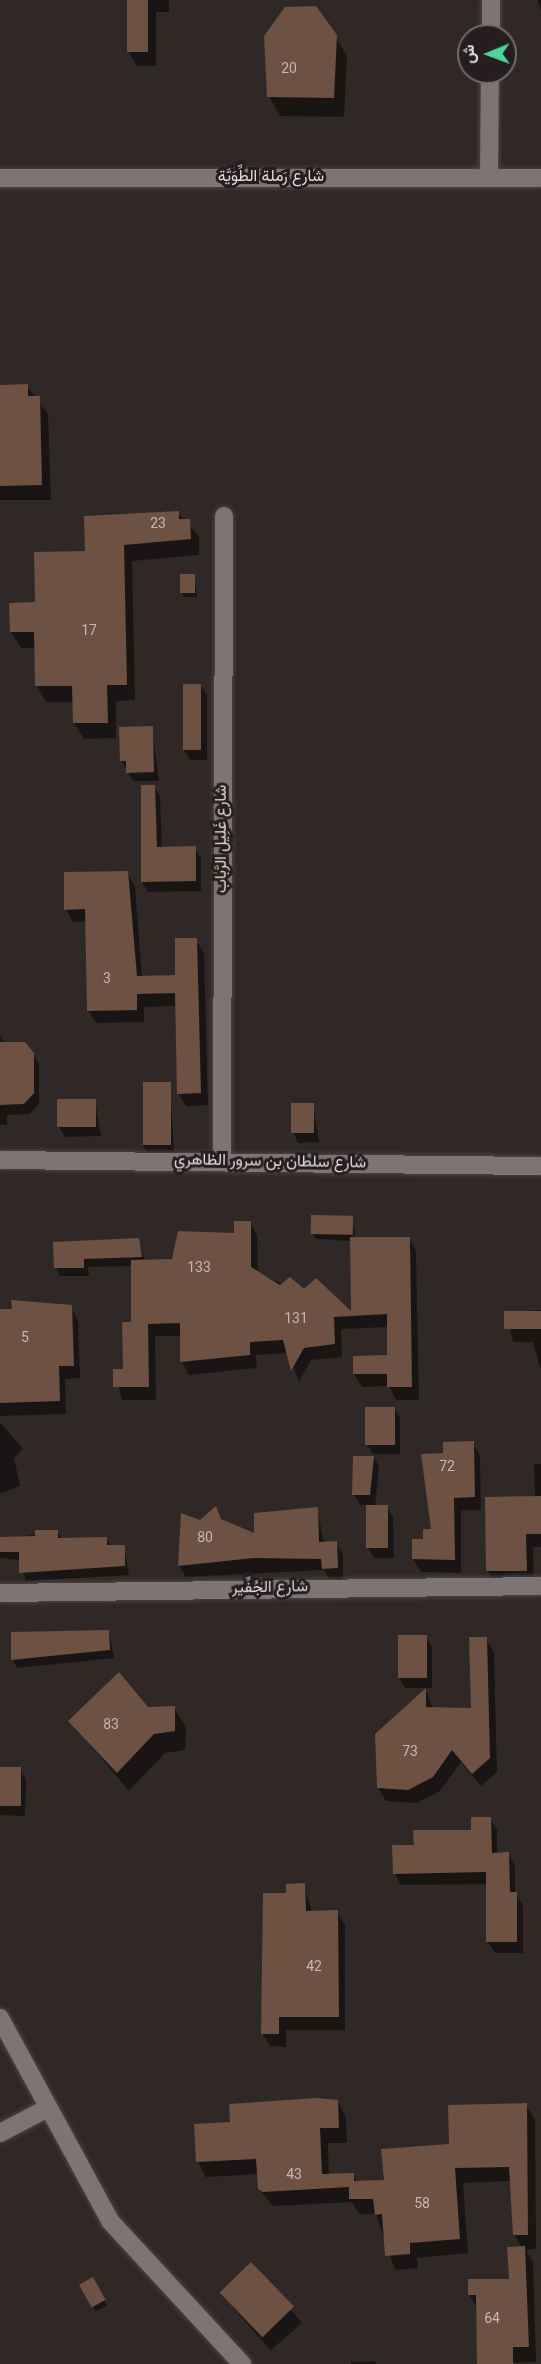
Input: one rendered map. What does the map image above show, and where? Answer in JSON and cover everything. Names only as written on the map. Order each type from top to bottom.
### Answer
[{"type":"street","points":[[491,0],[491,24]]},
{"type":"street","points":[[489,178],[490,84]]},
{"type":"street","name":"شارع رَملة الطِّوَيَّة","points":[[0,177],[541,178]]},
{"type":"street","name":"شارع غَلِيل الرَّباب","points":[[222,1162],[224,516]]},
{"type":"street","name":"شارع سلطان بن سرور الظاهري","points":[[0,1160],[541,1166]]},
{"type":"street","name":"شارع الجُفِّير","points":[[0,1593],[541,1586]]},
{"type":"street","points":[[0,2018],[46,2109],[110,2222],[242,2364]]},
{"type":"street","points":[[0,2133],[46,2109]]},
{"type":"building","points":[[127,0],[148,0],[148,52],[127,52]]},
{"type":"building","points":[[316,6],[337,35],[334,98],[267,97],[264,36],[285,7]]},
{"type":"building","points":[[28,384],[28,396],[40,396],[42,485],[0,486],[0,385]]},
{"type":"building","points":[[179,511],[179,519],[190,519],[191,539],[124,545],[127,685],[107,685],[108,723],[73,723],[72,686],[35,686],[34,632],[10,632],[9,603],[35,602],[34,552],[85,551],[84,516]]},
{"type":"building","points":[[180,574],[195,574],[195,593],[180,593]]},
{"type":"building","points":[[183,684],[201,684],[201,750],[183,750]]},
{"type":"building","points":[[153,726],[154,772],[126,773],[126,761],[120,761],[119,727]]},
{"type":"building","points":[[141,785],[155,785],[157,847],[196,846],[196,881],[141,882]]},
{"type":"building","points":[[128,871],[137,976],[175,975],[175,938],[197,938],[201,1093],[177,1094],[175,993],[137,994],[137,1010],[87,1011],[85,909],[64,910],[64,872]]},
{"type":"building","points":[[0,1042],[25,1042],[34,1053],[34,1093],[24,1104],[0,1105]]},
{"type":"building","points":[[143,1082],[171,1082],[171,1145],[143,1145]]},
{"type":"building","points":[[57,1099],[96,1099],[96,1127],[57,1127]]},
{"type":"building","points":[[291,1103],[314,1103],[314,1133],[291,1133]]},
{"type":"building","points":[[311,1215],[353,1216],[353,1235],[311,1234]]},
{"type":"building","points":[[234,1221],[251,1221],[251,1267],[280,1285],[290,1277],[304,1289],[316,1278],[351,1311],[350,1237],[410,1237],[412,1387],[387,1387],[387,1374],[353,1374],[353,1356],[387,1355],[387,1314],[334,1317],[335,1344],[304,1348],[291,1371],[283,1340],[250,1342],[250,1355],[180,1362],[180,1323],[148,1324],[149,1387],[113,1387],[113,1369],[123,1369],[122,1322],[131,1322],[131,1260],[172,1259],[178,1231],[234,1233]]},
{"type":"building","points":[[139,1238],[142,1257],[84,1259],[84,1268],[54,1268],[53,1242]]},
{"type":"building","points":[[11,1300],[72,1305],[74,1366],[59,1366],[60,1401],[0,1403],[0,1309],[12,1309]]},
{"type":"building","points":[[504,1311],[541,1311],[541,1329],[504,1329]]},
{"type":"building","points":[[365,1407],[395,1407],[395,1445],[365,1445]]},
{"type":"building","points":[[474,1441],[475,1497],[454,1498],[455,1560],[412,1559],[412,1539],[423,1539],[423,1529],[431,1529],[421,1454],[443,1453],[443,1442]]},
{"type":"building","points":[[353,1456],[374,1456],[370,1495],[352,1495]]},
{"type":"building","points":[[541,1496],[541,1534],[526,1534],[527,1571],[486,1571],[485,1497]]},
{"type":"building","points":[[366,1505],[388,1505],[388,1548],[366,1548]]},
{"type":"building","points":[[216,1506],[221,1519],[254,1533],[254,1513],[318,1507],[319,1542],[337,1541],[338,1568],[322,1569],[321,1559],[254,1558],[178,1566],[181,1513],[200,1520]]},
{"type":"building","points":[[35,1530],[58,1530],[58,1538],[107,1537],[107,1545],[125,1545],[125,1566],[19,1573],[19,1552],[0,1552],[0,1537],[35,1536]]},
{"type":"building","points":[[109,1630],[110,1650],[11,1660],[11,1632]]},
{"type":"building","points":[[398,1635],[427,1635],[427,1678],[398,1678]]},
{"type":"building","points":[[469,1637],[487,1637],[490,1758],[472,1774],[452,1750],[433,1777],[408,1790],[377,1788],[375,1734],[426,1688],[426,1707],[471,1708]]},
{"type":"building","points":[[119,1672],[148,1707],[175,1706],[175,1731],[154,1734],[117,1773],[68,1721]]},
{"type":"building","points":[[0,1767],[21,1767],[21,1806],[0,1806]]},
{"type":"building","points":[[471,1817],[491,1817],[492,1853],[509,1852],[510,1892],[517,1892],[517,1942],[486,1942],[486,1872],[393,1874],[392,1845],[414,1845],[413,1830],[471,1830]]},
{"type":"building","points":[[305,1883],[306,1911],[338,1910],[339,2017],[279,2017],[279,2034],[261,2034],[263,1893],[286,1893],[286,1884]]},
{"type":"building","points":[[316,2098],[338,2100],[339,2128],[320,2128],[322,2174],[354,2173],[354,2181],[384,2180],[381,2149],[449,2144],[448,2105],[527,2103],[528,2235],[513,2235],[509,2167],[455,2168],[460,2239],[410,2243],[410,2254],[385,2256],[382,2214],[375,2215],[373,2199],[349,2199],[349,2187],[263,2192],[258,2189],[256,2159],[196,2162],[194,2124],[230,2122],[229,2104]]},
{"type":"building","points":[[525,2246],[529,2347],[513,2347],[513,2364],[477,2364],[476,2295],[468,2295],[468,2279],[509,2279],[507,2247]]},
{"type":"building","points":[[251,2262],[294,2307],[262,2337],[219,2293]]},
{"type":"building","points":[[93,2277],[106,2300],[92,2307],[79,2285]]}]
